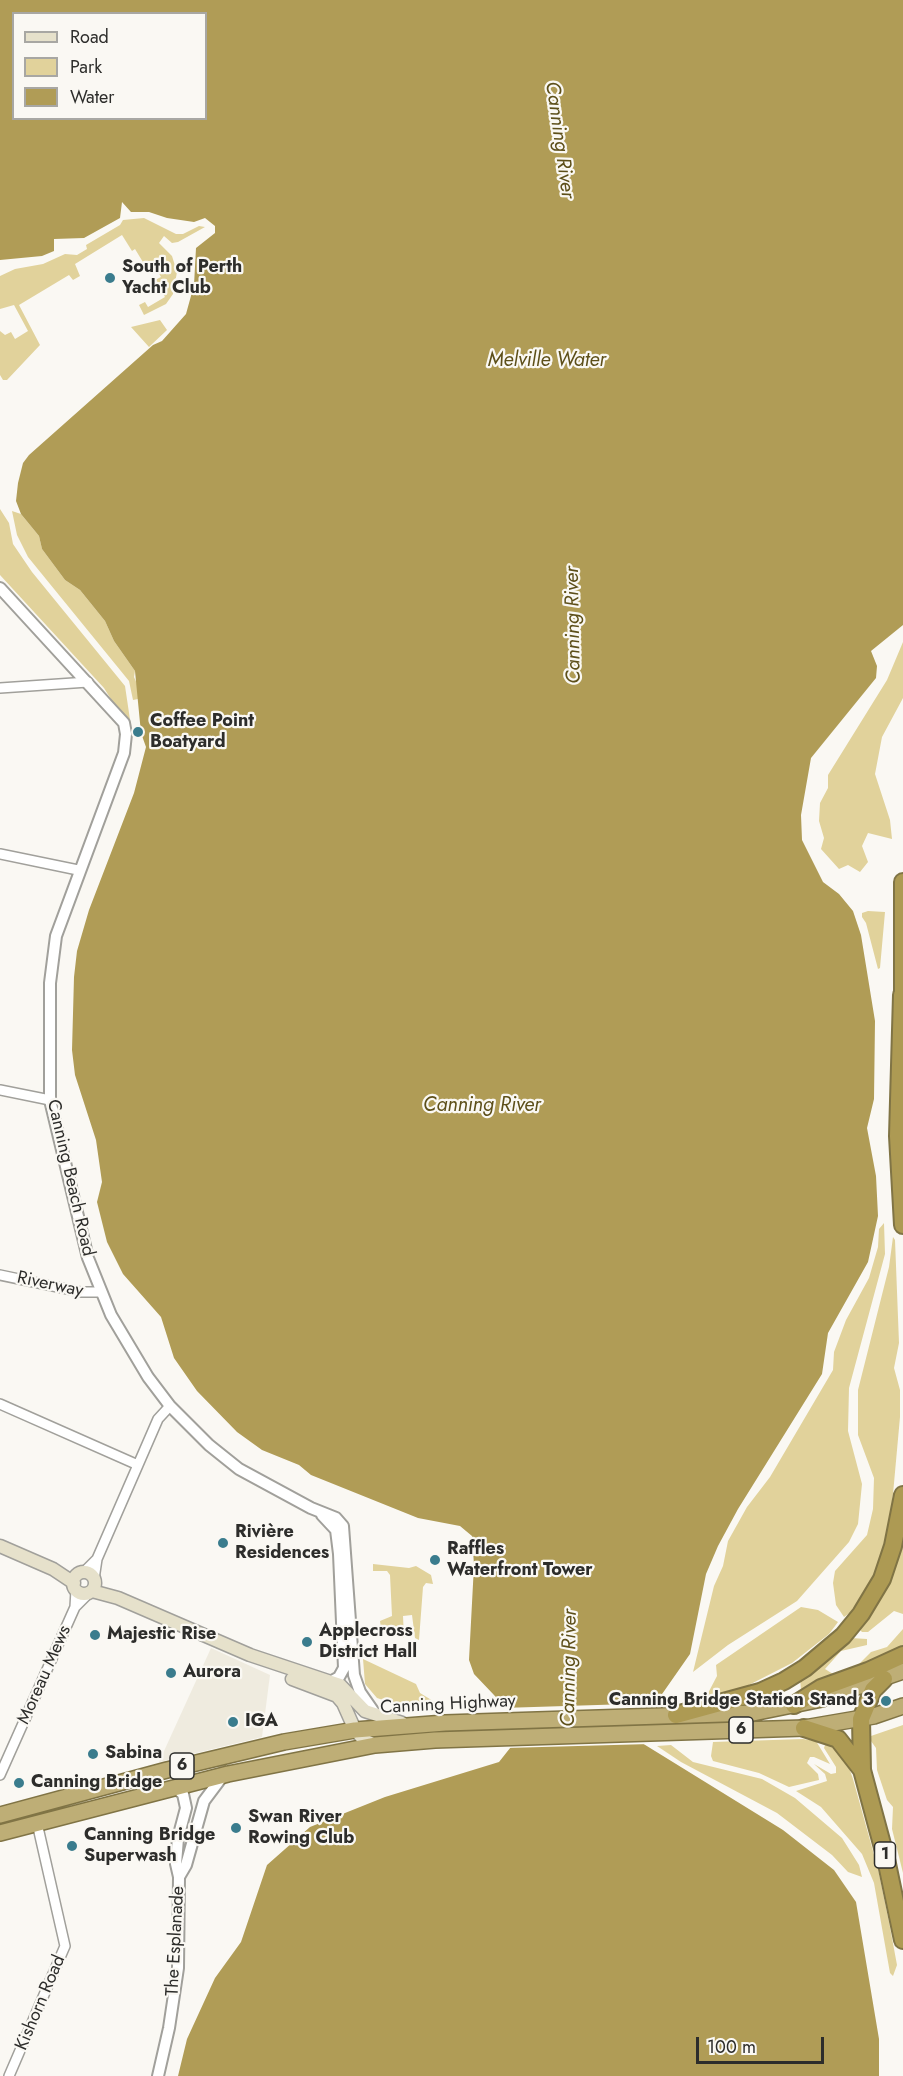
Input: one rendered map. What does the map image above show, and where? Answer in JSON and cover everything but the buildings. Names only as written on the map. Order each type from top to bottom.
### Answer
[{"type":"highway","points":[[903,882],[898,1136],[903,1225]]},
{"type":"highway","points":[[902,995],[903,1018]]},
{"type":"highway","points":[[676,1715],[768,1688],[805,1668],[838,1641],[861,1614],[882,1579],[893,1546],[903,1495]]},
{"type":"highway","points":[[794,1705],[821,1689],[903,1655]]},
{"type":"highway","name":"Canning Highway","points":[[0,1815],[177,1767],[284,1742],[355,1730],[496,1721],[753,1713],[794,1705],[884,1679],[903,1671]]},
{"type":"highway","name":"1","points":[[884,1679],[873,1690],[861,1719],[862,1770],[886,1859],[903,1940]]},
{"type":"highway","name":"Canning Highway","points":[[0,1833],[228,1774],[375,1745],[497,1738],[804,1728],[861,1719],[903,1706]]},
{"type":"highway","name":"1","points":[[804,1728],[838,1738],[862,1770]]},
{"type":"main road","points":[[0,1546],[250,1655],[340,1685],[361,1707],[376,1715],[409,1725]]},
{"type":"main road","points":[[250,1655],[288,1678],[337,1696],[343,1703],[355,1730],[364,1740],[375,1745]]},
{"type":"street","name":"Canning Beach Road","points":[[0,588],[124,723],[126,743],[78,870],[56,936],[50,982],[50,1100],[88,1258],[99,1292],[148,1377],[170,1406],[209,1445],[239,1469],[320,1512],[336,1518],[343,1526],[354,1675],[360,1692],[376,1715]]},
{"type":"street","points":[[0,688],[88,682]]},
{"type":"street","points":[[0,854],[78,870]]},
{"type":"street","points":[[0,1090],[50,1100]]},
{"type":"street","name":"Riverway","points":[[0,1275],[81,1292],[99,1292]]},
{"type":"street","points":[[0,1404],[138,1465]]},
{"type":"street","name":"Moreau Mews","points":[[0,1775],[158,1419],[170,1406]]},
{"type":"street","name":"Canning Beach Road","points":[[320,1512],[336,1530],[338,1542],[344,1668],[339,1677],[330,1682]]},
{"type":"street","name":"The Esplanade","points":[[179,1876],[186,1864],[204,1801],[214,1784],[228,1774]]},
{"type":"street","name":"The Esplanade","points":[[158,2076],[169,2028],[178,1968],[179,1876],[176,1849],[186,1803],[183,1794],[174,1787]]},
{"type":"street","name":"Kishorn Road","points":[[9,2076],[65,1947],[38,1823]]},
{"type":"shaded area","points":[[211,1648],[270,1675],[262,1737],[159,1762]]},
{"type":"green space","points":[[144,218],[176,234],[183,234],[199,226],[205,227],[178,242],[172,243],[164,236],[159,243],[172,256],[177,272],[173,294],[166,304],[144,315],[139,305],[145,302],[148,307],[165,297],[155,280],[161,277],[156,268],[149,272],[135,249],[132,251],[122,235],[75,264],[80,276],[73,280],[69,275],[19,305],[40,345],[7,380],[3,380],[0,375],[0,331],[5,335],[11,332],[15,339],[28,331],[14,305],[0,309],[0,276],[15,269],[43,264],[65,254],[77,255],[87,249],[86,245],[120,225],[123,220]]},
{"type":"green space","points":[[160,320],[167,330],[149,347],[131,327]]},
{"type":"green space","points":[[0,509],[9,523],[13,544],[32,572],[125,686],[132,733],[104,688],[0,575]]},
{"type":"green space","points":[[12,511],[21,514],[39,536],[42,549],[65,580],[80,590],[105,621],[114,641],[135,671],[134,677],[143,698],[133,700],[129,681],[28,557],[17,535]]},
{"type":"green space","points":[[903,642],[903,698],[882,737],[875,774],[890,820],[892,839],[868,833],[862,846],[868,862],[860,872],[848,865],[839,869],[821,849],[824,838],[819,821],[820,803],[828,788],[828,775],[887,680]]},
{"type":"green space","points":[[885,912],[880,968],[878,969],[866,923],[862,917],[862,913]]},
{"type":"green space","points":[[884,1223],[885,1254],[849,1388],[848,1431],[862,1484],[858,1524],[849,1542],[797,1601],[728,1645],[693,1672],[714,1586],[723,1566],[728,1541],[747,1507],[770,1477],[833,1370],[834,1352],[846,1320],[869,1278],[878,1247],[879,1229]]},
{"type":"green space","points":[[893,1237],[895,1240],[899,1343],[894,1368],[900,1390],[900,1417],[893,1494],[886,1548],[869,1591],[854,1610],[844,1617],[836,1605],[833,1583],[835,1571],[867,1535],[873,1509],[874,1478],[858,1435],[858,1390],[889,1267]]},
{"type":"green space","points":[[903,1531],[903,1614],[894,1611],[868,1632],[862,1632],[858,1628]]},
{"type":"green space","points":[[373,1564],[409,1568],[416,1566],[431,1575],[433,1584],[426,1583],[423,1587],[419,1640],[415,1638],[412,1615],[403,1616],[404,1638],[381,1628],[380,1621],[392,1616],[390,1575],[387,1571],[373,1571]]},
{"type":"green space","points":[[801,1607],[818,1610],[838,1622],[829,1634],[792,1663],[739,1690],[706,1697],[717,1676],[716,1665]]},
{"type":"green space","points":[[903,1629],[903,1645],[857,1666],[871,1652],[887,1647]]},
{"type":"green space","points":[[851,1638],[867,1639],[867,1645],[841,1651],[825,1669],[833,1674],[847,1676],[801,1690],[800,1678]]},
{"type":"green space","points":[[363,1659],[416,1684],[420,1693],[438,1704],[404,1707],[377,1698],[365,1684]]},
{"type":"green space","points":[[903,1725],[903,1873],[892,1829],[893,1807],[887,1800],[877,1770],[876,1748],[868,1737]]},
{"type":"green space","points":[[803,1739],[816,1741],[830,1764],[810,1757],[807,1763],[818,1774],[819,1780],[789,1787],[759,1773],[713,1761],[711,1756],[713,1742]]},
{"type":"green space","points":[[826,1742],[831,1742],[845,1756],[853,1779],[878,1869],[889,1922],[897,1965],[893,1976],[890,1973],[874,1883],[862,1854],[821,1807],[796,1791],[827,1781],[825,1774],[814,1764],[831,1774],[836,1773],[836,1767],[824,1748]]},
{"type":"green space","points":[[671,1745],[693,1762],[762,1779],[795,1798],[842,1838],[859,1865],[862,1877],[848,1872],[832,1855],[777,1813],[681,1762],[657,1746]]},
{"type":"water","points":[[0,0],[903,0],[903,625],[871,651],[877,666],[876,678],[811,758],[801,815],[802,840],[823,882],[839,894],[853,911],[861,935],[875,1021],[874,1099],[867,1128],[876,1176],[878,1216],[868,1262],[828,1333],[822,1374],[738,1509],[718,1546],[706,1574],[690,1654],[660,1697],[642,1743],[783,1830],[834,1870],[856,1902],[879,2039],[879,2076],[178,2076],[187,2039],[215,1978],[241,1942],[267,1865],[310,1827],[385,1797],[499,1762],[518,1738],[513,1715],[474,1674],[469,1660],[474,1565],[472,1536],[460,1526],[418,1518],[311,1475],[299,1465],[262,1450],[237,1432],[197,1391],[174,1358],[161,1317],[123,1274],[107,1242],[97,1202],[102,1182],[96,1140],[75,1075],[72,1050],[74,977],[77,951],[89,910],[134,793],[146,747],[141,733],[135,671],[114,641],[105,621],[80,590],[65,580],[42,549],[39,536],[21,514],[16,501],[23,463],[29,455],[153,345],[162,341],[186,314],[194,285],[196,248],[215,233],[215,226],[205,218],[194,222],[167,218],[149,212],[131,212],[122,202],[120,218],[84,238],[54,239],[54,251],[42,256],[0,260]]},
{"type":"pier","points":[[661,1703],[646,1742],[650,1744],[506,1748],[514,1737],[510,1717],[502,1708]]},
{"type":"place","name":"South of Perth Yacht Club","points":[[110,278]]},
{"type":"place","name":"Coffee Point Boatyard","points":[[138,732]]},
{"type":"place","name":"Rivière Residences","points":[[223,1543]]},
{"type":"place","name":"Raffles Waterfront Tower","points":[[435,1560]]},
{"type":"place","name":"Majestic Rise","points":[[95,1635]]},
{"type":"place","name":"Applecross District Hall","points":[[307,1642]]},
{"type":"place","name":"Aurora","points":[[171,1673]]},
{"type":"place","name":"Canning Bridge Station Stand 3","points":[[886,1701]]},
{"type":"place","name":"IGA","points":[[233,1722]]},
{"type":"place","name":"Sabina","points":[[93,1754]]},
{"type":"place","name":"Canning Bridge","points":[[19,1783]]},
{"type":"place","name":"Swan River Rowing Club","points":[[236,1828]]},
{"type":"place","name":"Canning Bridge Superwash","points":[[72,1846]]},
{"type":"water label","name":"Canning River","points":[[559,140]]},
{"type":"water label","name":"Melville Water","points":[[547,361]]},
{"type":"water label","name":"Canning River","points":[[574,625]]},
{"type":"water label","name":"Canning River","points":[[482,1106]]},
{"type":"water label","name":"Canning River","points":[[570,1668]]}]
